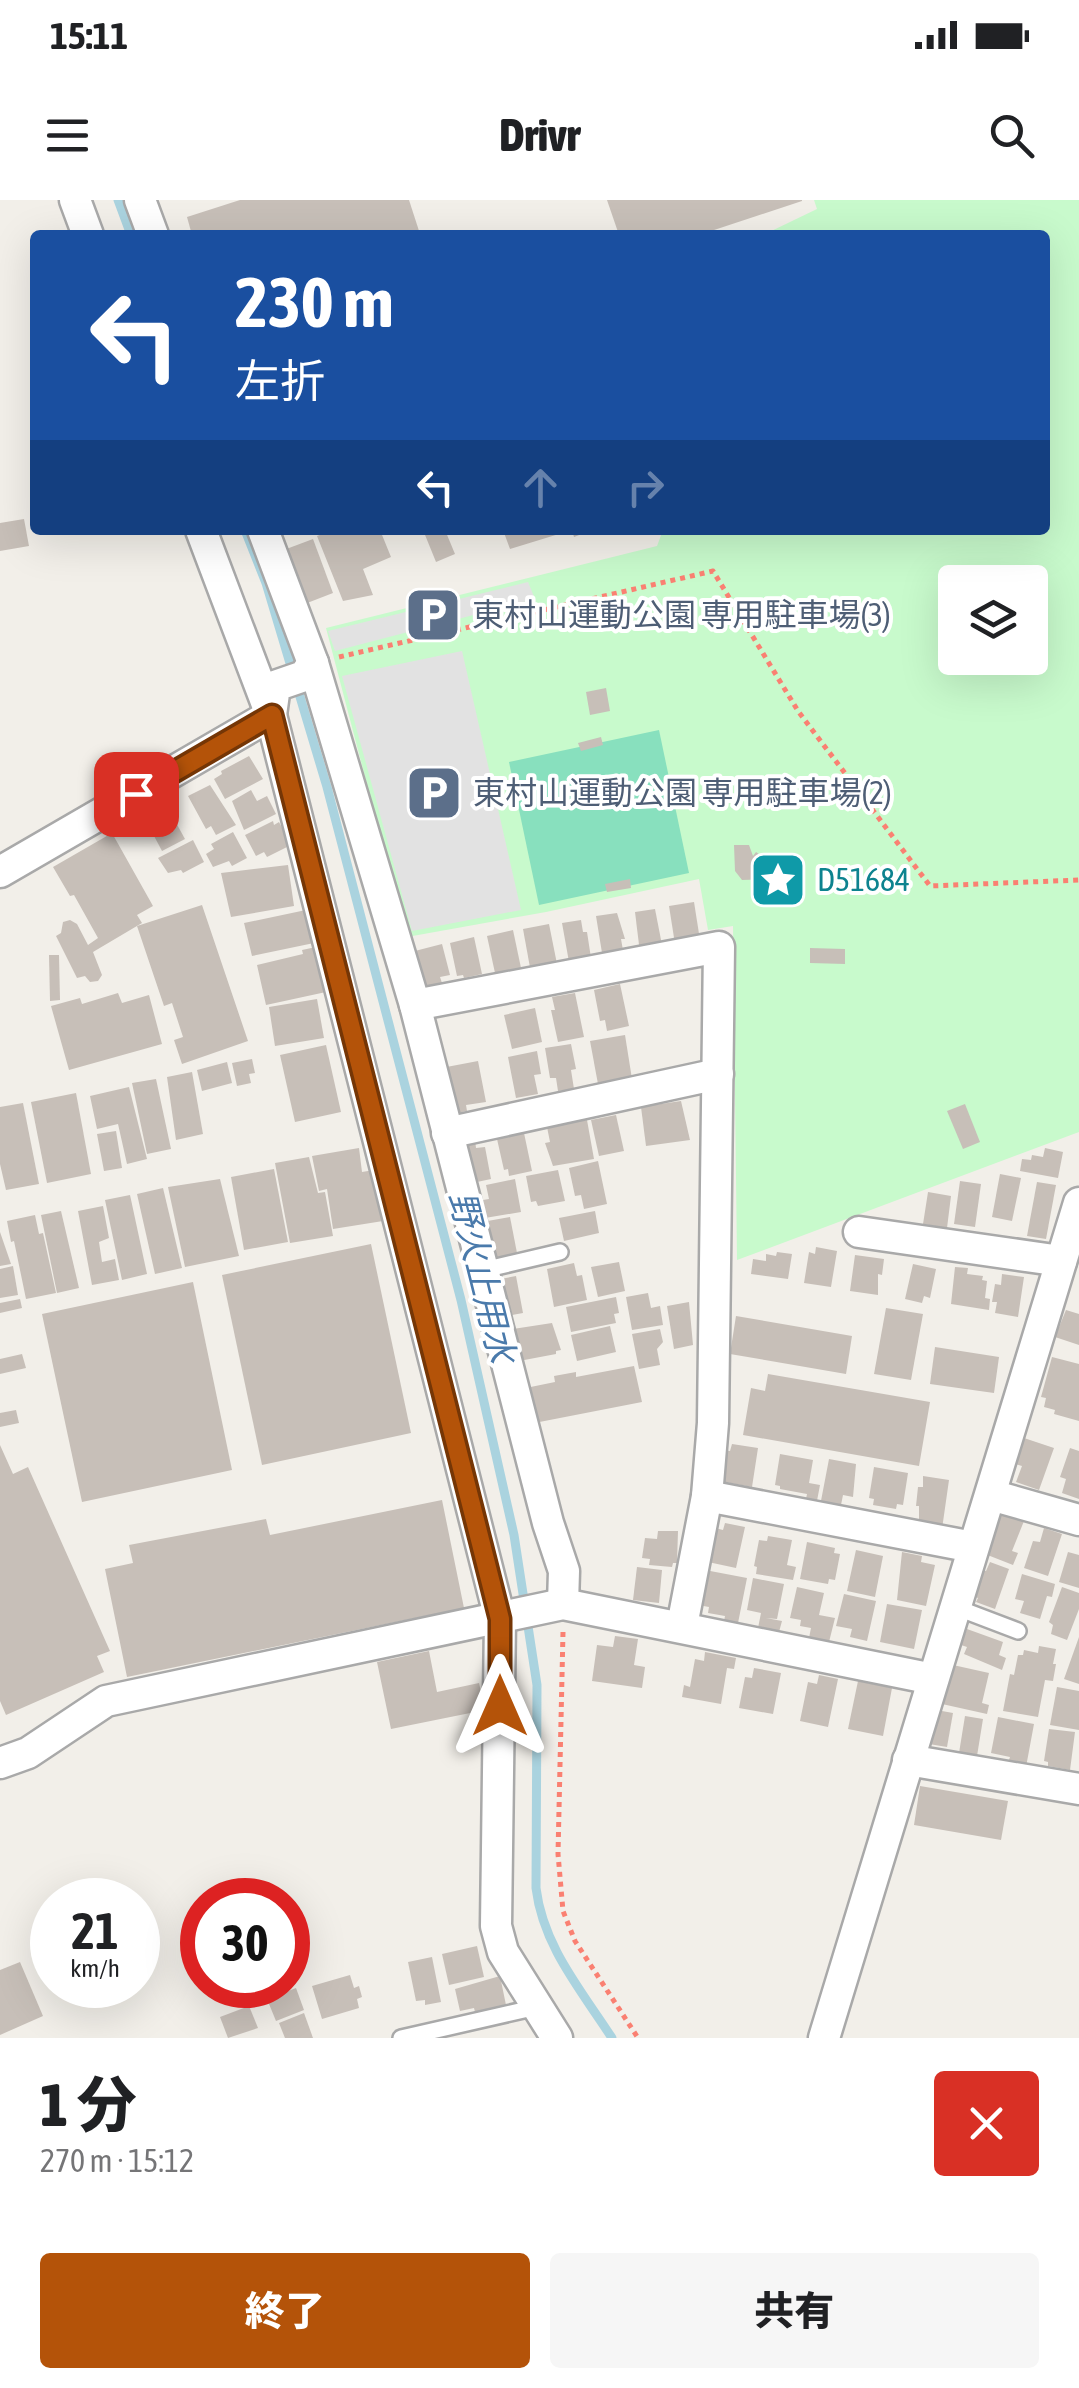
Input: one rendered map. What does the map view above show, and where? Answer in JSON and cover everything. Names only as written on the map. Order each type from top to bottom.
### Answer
[{"type":"street","points":[[75,200],[86,230]]},
{"type":"street","points":[[140,200],[151,230]]},
{"type":"street","points":[[204,535],[291,685],[415,1005],[564,1571],[561,1605]]},
{"type":"street","points":[[264,535],[291,685],[507,1617],[496,1926],[502,1952],[557,2038]]},
{"type":"street","points":[[0,872],[291,685]]},
{"type":"street","points":[[415,1005],[719,947],[712,1423],[706,1496],[682,1626]]},
{"type":"street","points":[[447,1133],[718,1074]]},
{"type":"street","points":[[824,2038],[1079,1203]]},
{"type":"street","points":[[859,1232],[1062,1261]]},
{"type":"street","points":[[991,1495],[1079,1520]]},
{"type":"street","points":[[706,1496],[973,1548]]},
{"type":"street","points":[[0,1763],[28,1753],[106,1701],[561,1605],[682,1626],[933,1679]]},
{"type":"street","points":[[908,1760],[1079,1789]]},
{"type":"lane","points":[[482,1270],[560,1252]]},
{"type":"lane","points":[[954,1608],[1018,1631]]},
{"type":"lane","points":[[401,2038],[537,2007]]},
{"type":"path","points":[[291,685],[712,570],[798,711],[930,886],[1079,880]]},
{"type":"path","points":[[561,1605],[558,1854],[562,1911],[576,1942],[638,2038]]},
{"type":"green space","points":[[814,200],[1079,200],[1079,1132],[737,1260],[733,926],[708,930],[699,879],[407,937],[326,628],[657,546],[661,535],[1050,535],[1050,230],[773,230],[817,209]]},
{"type":"green space","points":[[659,730],[689,873],[539,905],[509,762]]},
{"type":"shaded area","name":"東村山運動公園 専用駐車場(3)","points":[[528,582],[535,599],[335,651],[328,631]]},
{"type":"shaded area","name":"東村山運動公園 専用駐車場(2)","points":[[462,651],[521,910],[412,931],[342,676]]},
{"type":"building","points":[[240,200],[409,200],[419,230],[191,230],[187,217]]},
{"type":"building","points":[[607,200],[802,200],[714,230],[617,230]]},
{"type":"building","points":[[24,519],[29,546],[0,551],[0,523]]},
{"type":"building","points":[[382,535],[391,557],[363,569],[373,595],[343,601],[317,536]]},
{"type":"building","points":[[425,535],[447,535],[455,554],[436,562]]},
{"type":"building","points":[[505,535],[556,535],[510,549]]},
{"type":"building","points":[[313,539],[333,593],[302,605],[281,551]]},
{"type":"building","points":[[606,688],[610,711],[590,715],[586,692]]},
{"type":"building","points":[[601,737],[603,745],[581,751],[578,743]]},
{"type":"building","points":[[249,756],[263,779],[225,799],[214,779]]},
{"type":"building","points":[[210,785],[236,825],[216,835],[211,826],[206,829],[188,796]]},
{"type":"building","points":[[251,790],[257,801],[267,796],[276,814],[244,830],[232,801]]},
{"type":"building","points":[[164,801],[185,839],[162,851],[144,817]]},
{"type":"building","points":[[273,821],[274,825],[279,822],[291,845],[267,857],[264,852],[256,856],[245,835]]},
{"type":"building","points":[[233,832],[247,858],[232,866],[229,861],[213,867],[206,854],[214,849],[211,844]]},
{"type":"building","points":[[112,833],[153,906],[137,915],[142,923],[93,952],[102,975],[98,981],[90,982],[85,976],[77,978],[56,936],[61,933],[63,922],[70,920],[77,924],[88,945],[98,938],[53,867]]},
{"type":"building","points":[[193,840],[204,862],[183,873],[168,873],[158,858]]},
{"type":"building","points":[[734,845],[749,845],[753,856],[756,852],[763,857],[758,863],[771,868],[771,879],[742,880],[735,871]]},
{"type":"building","points":[[288,865],[294,906],[231,917],[221,873]]},
{"type":"building","points":[[630,879],[631,888],[607,892],[605,884]]},
{"type":"building","points":[[694,902],[700,940],[675,944],[669,906]]},
{"type":"building","points":[[202,905],[248,1041],[182,1064],[174,1040],[183,1037],[172,1003],[164,1006],[137,926]]},
{"type":"building","points":[[655,909],[662,945],[640,953],[635,912]]},
{"type":"building","points":[[306,910],[314,943],[252,956],[244,923]]},
{"type":"building","points":[[617,913],[625,939],[621,939],[624,956],[603,959],[596,916]]},
{"type":"building","points":[[581,920],[591,958],[569,962],[562,923]]},
{"type":"building","points":[[549,924],[557,964],[531,973],[523,929]]},
{"type":"building","points":[[513,930],[521,968],[495,973],[487,936]]},
{"type":"building","points":[[474,937],[482,974],[457,976],[450,943]]},
{"type":"building","points":[[442,944],[450,975],[440,977],[442,983],[421,988],[411,952]]},
{"type":"building","points":[[316,947],[326,992],[266,1005],[257,965]]},
{"type":"building","points":[[810,948],[845,949],[845,964],[810,963]]},
{"type":"building","points":[[49,955],[59,955],[60,1000],[50,1001]]},
{"type":"building","points":[[620,984],[629,1026],[607,1031],[605,1020],[600,1021],[594,990]]},
{"type":"building","points":[[118,993],[122,1003],[149,995],[162,1044],[69,1070],[51,1006],[80,998],[82,1004]]},
{"type":"building","points":[[575,993],[584,1037],[558,1042],[552,997]]},
{"type":"building","points":[[317,999],[324,1038],[275,1046],[269,1007]]},
{"type":"building","points":[[535,1008],[542,1042],[512,1049],[504,1015]]},
{"type":"building","points":[[625,1035],[632,1079],[598,1084],[590,1041]]},
{"type":"building","points":[[571,1044],[576,1069],[571,1070],[574,1089],[558,1091],[556,1078],[550,1078],[545,1048]]},
{"type":"building","points":[[326,1045],[341,1112],[295,1122],[280,1055]]},
{"type":"building","points":[[537,1051],[541,1074],[534,1075],[538,1094],[516,1098],[508,1057]]},
{"type":"building","points":[[252,1059],[255,1073],[249,1074],[251,1083],[237,1086],[232,1063]]},
{"type":"building","points":[[478,1061],[486,1102],[466,1105],[467,1111],[451,1114],[436,1069]]},
{"type":"building","points":[[227,1062],[232,1083],[202,1091],[197,1070]]},
{"type":"building","points":[[192,1072],[203,1134],[176,1140],[167,1077]]},
{"type":"building","points":[[156,1079],[171,1149],[147,1154],[132,1083]]},
{"type":"building","points":[[129,1087],[147,1159],[127,1164],[118,1124],[97,1129],[90,1096]]},
{"type":"building","points":[[76,1093],[91,1174],[47,1183],[31,1102]]},
{"type":"building","points":[[681,1101],[690,1140],[646,1146],[641,1107]]},
{"type":"building","points":[[23,1103],[39,1184],[6,1190],[0,1164],[0,1107]]},
{"type":"building","points":[[965,1104],[980,1142],[963,1149],[947,1111]]},
{"type":"building","points":[[616,1115],[624,1151],[599,1156],[591,1120]]},
{"type":"building","points":[[587,1120],[594,1159],[553,1166],[545,1143],[550,1142],[547,1127]]},
{"type":"building","points":[[116,1131],[122,1168],[104,1171],[97,1134]]},
{"type":"building","points":[[524,1133],[532,1171],[509,1176],[497,1139]]},
{"type":"building","points":[[475,1140],[476,1148],[485,1147],[491,1179],[463,1185],[462,1143]]},
{"type":"building","points":[[359,1148],[362,1172],[374,1170],[383,1221],[333,1229],[327,1189],[319,1191],[312,1156]]},
{"type":"building","points":[[1045,1148],[1063,1152],[1058,1178],[1020,1171],[1022,1159],[1031,1160],[1032,1155],[1043,1157]]},
{"type":"building","points":[[309,1157],[318,1193],[325,1192],[333,1236],[290,1243],[275,1163]]},
{"type":"building","points":[[598,1161],[607,1204],[584,1209],[581,1195],[575,1196],[569,1168]]},
{"type":"building","points":[[274,1169],[288,1242],[244,1250],[231,1177]]},
{"type":"building","points":[[558,1170],[565,1201],[538,1206],[536,1201],[531,1202],[526,1176]]},
{"type":"building","points":[[1000,1174],[1021,1178],[1012,1221],[992,1217]]},
{"type":"building","points":[[220,1179],[239,1256],[185,1267],[168,1187]]},
{"type":"building","points":[[515,1179],[521,1212],[479,1219],[477,1201],[489,1199],[486,1185]]},
{"type":"building","points":[[960,1181],[981,1184],[975,1227],[954,1224]]},
{"type":"building","points":[[1037,1182],[1056,1185],[1046,1239],[1027,1236]]},
{"type":"building","points":[[163,1188],[182,1268],[155,1274],[137,1194]]},
{"type":"building","points":[[928,1192],[951,1196],[947,1228],[923,1224]]},
{"type":"building","points":[[130,1195],[147,1274],[122,1280],[105,1200]]},
{"type":"building","points":[[103,1206],[109,1238],[99,1242],[102,1262],[115,1259],[119,1280],[92,1285],[78,1211]]},
{"type":"building","points":[[61,1211],[79,1288],[57,1293],[41,1215]]},
{"type":"building","points":[[595,1211],[599,1233],[564,1241],[559,1218]]},
{"type":"building","points":[[35,1215],[39,1234],[43,1233],[56,1293],[26,1299],[7,1221]]},
{"type":"building","points":[[510,1217],[517,1253],[483,1260],[482,1222]]},
{"type":"building","points":[[0,1232],[11,1264],[0,1266]]},
{"type":"building","points":[[371,1244],[411,1433],[262,1465],[222,1275]]},
{"type":"building","points":[[816,1247],[837,1251],[831,1287],[804,1283],[809,1252],[815,1254]]},
{"type":"building","points":[[777,1252],[792,1254],[788,1279],[751,1274],[753,1259],[766,1261],[766,1254],[776,1256]]},
{"type":"building","points":[[855,1255],[884,1259],[882,1275],[878,1274],[878,1295],[850,1291]]},
{"type":"building","points":[[619,1262],[625,1291],[598,1297],[591,1267]]},
{"type":"building","points":[[574,1263],[577,1276],[582,1275],[587,1300],[554,1307],[547,1269]]},
{"type":"building","points":[[913,1264],[936,1269],[930,1298],[924,1296],[922,1303],[905,1299]]},
{"type":"building","points":[[13,1266],[18,1295],[0,1298],[0,1269]]},
{"type":"building","points":[[955,1267],[968,1268],[967,1274],[983,1276],[982,1280],[987,1281],[985,1298],[990,1299],[989,1310],[951,1304]]},
{"type":"building","points":[[1002,1274],[1024,1277],[1018,1317],[995,1313],[995,1284],[1001,1285]]},
{"type":"building","points":[[516,1276],[523,1313],[496,1318],[495,1280]]},
{"type":"building","points":[[193,1282],[232,1470],[82,1502],[42,1314]]},
{"type":"building","points":[[648,1293],[651,1308],[660,1306],[663,1325],[632,1330],[626,1297]]},
{"type":"building","points":[[616,1297],[616,1323],[571,1332],[566,1307]]},
{"type":"building","points":[[20,1299],[22,1308],[0,1313],[0,1303]]},
{"type":"building","points":[[689,1302],[693,1345],[674,1349],[667,1306]]},
{"type":"building","points":[[886,1308],[923,1314],[911,1380],[874,1374]]},
{"type":"building","points":[[1066,1310],[1079,1314],[1079,1345],[1055,1337]]},
{"type":"building","points":[[736,1316],[852,1336],[846,1374],[730,1354]]},
{"type":"building","points":[[552,1323],[561,1350],[519,1361],[513,1329]]},
{"type":"building","points":[[610,1326],[616,1352],[577,1361],[571,1335]]},
{"type":"building","points":[[660,1329],[660,1365],[639,1369],[632,1334]]},
{"type":"building","points":[[935,1347],[999,1357],[994,1393],[930,1384]]},
{"type":"building","points":[[22,1354],[26,1368],[0,1374],[0,1359]]},
{"type":"building","points":[[1052,1357],[1079,1364],[1079,1421],[1044,1407],[1046,1398],[1041,1397]]},
{"type":"building","points":[[634,1366],[642,1402],[524,1425],[516,1390],[555,1382],[554,1376],[576,1372],[576,1377]]},
{"type":"building","points":[[768,1374],[930,1402],[919,1466],[743,1435],[751,1388],[765,1391]]},
{"type":"building","points":[[16,1410],[19,1423],[0,1427],[0,1413]]},
{"type":"building","points":[[1024,1438],[1054,1448],[1039,1490],[1016,1482],[1022,1466],[1015,1464]]},
{"type":"building","points":[[732,1444],[758,1448],[752,1487],[725,1482],[723,1450],[730,1451]]},
{"type":"building","points":[[0,1445],[13,1474],[28,1467],[110,1651],[97,1656],[104,1672],[6,1715],[0,1701]]},
{"type":"building","points":[[1070,1448],[1079,1451],[1079,1499],[1062,1493],[1066,1479],[1060,1477]]},
{"type":"building","points":[[780,1454],[813,1460],[809,1483],[820,1485],[816,1506],[805,1504],[807,1494],[775,1485]]},
{"type":"building","points":[[829,1459],[856,1464],[853,1497],[843,1495],[840,1510],[820,1506]]},
{"type":"building","points":[[874,1467],[908,1473],[903,1505],[897,1504],[896,1509],[873,1505],[874,1499],[869,1498]]},
{"type":"building","points":[[923,1476],[949,1480],[942,1529],[919,1521],[916,1506]]},
{"type":"building","points":[[442,1500],[464,1608],[127,1677],[105,1569],[133,1563],[129,1545],[266,1519],[270,1535]]},
{"type":"building","points":[[1001,1513],[1024,1521],[1012,1551],[1018,1553],[1013,1565],[985,1554]]},
{"type":"building","points":[[725,1523],[745,1527],[736,1568],[708,1562],[715,1528],[723,1530]]},
{"type":"building","points":[[1044,1528],[1062,1534],[1048,1576],[1024,1568],[1033,1541],[1040,1542]]},
{"type":"building","points":[[658,1531],[678,1531],[677,1563],[672,1567],[649,1565],[650,1559],[642,1558],[645,1538],[657,1539]]},
{"type":"building","points":[[768,1536],[792,1540],[787,1565],[796,1567],[793,1580],[756,1574],[759,1540],[767,1541]]},
{"type":"building","points":[[807,1542],[835,1548],[834,1553],[840,1554],[835,1580],[829,1579],[828,1584],[800,1579]]},
{"type":"building","points":[[856,1550],[883,1556],[875,1597],[847,1591]]},
{"type":"building","points":[[902,1552],[922,1556],[921,1562],[935,1565],[926,1606],[897,1600]]},
{"type":"building","points":[[1068,1552],[1079,1555],[1079,1588],[1059,1582]]},
{"type":"building","points":[[990,1562],[1009,1569],[995,1609],[976,1602],[978,1598],[970,1595],[979,1569],[986,1571]]},
{"type":"building","points":[[637,1567],[662,1570],[659,1603],[633,1600]]},
{"type":"building","points":[[705,1570],[747,1578],[738,1623],[724,1621],[725,1616],[708,1613],[709,1607],[698,1605]]},
{"type":"building","points":[[1022,1574],[1055,1584],[1040,1619],[1020,1613],[1024,1601],[1015,1599]]},
{"type":"building","points":[[753,1578],[784,1584],[777,1619],[766,1618],[782,1621],[779,1632],[758,1628],[761,1613],[747,1610]]},
{"type":"building","points":[[797,1587],[824,1593],[819,1615],[835,1618],[829,1642],[809,1638],[811,1628],[790,1618]]},
{"type":"building","points":[[1062,1587],[1079,1593],[1079,1609],[1067,1640],[1051,1634],[1053,1625],[1049,1622]]},
{"type":"building","points":[[844,1594],[876,1601],[867,1641],[850,1637],[852,1629],[836,1626]]},
{"type":"building","points":[[887,1604],[922,1610],[914,1649],[880,1642]]},
{"type":"building","points":[[967,1629],[1003,1642],[999,1655],[1006,1658],[1002,1670],[964,1654],[967,1647],[961,1645]]},
{"type":"building","points":[[615,1636],[638,1639],[634,1665],[645,1667],[642,1688],[592,1681],[597,1645],[613,1647]]},
{"type":"building","points":[[1079,1637],[1079,1684],[1064,1679]]},
{"type":"building","points":[[1039,1646],[1056,1649],[1056,1664],[1053,1681],[1045,1680],[1038,1717],[1003,1711],[1018,1655],[1023,1655],[1024,1650],[1038,1653]]},
{"type":"building","points":[[429,1651],[437,1692],[479,1683],[485,1710],[391,1729],[377,1662]]},
{"type":"building","points":[[705,1652],[736,1658],[734,1669],[727,1668],[721,1704],[682,1697],[684,1685],[690,1687],[695,1659],[704,1661]]},
{"type":"building","points":[[953,1665],[989,1673],[982,1703],[989,1705],[987,1714],[942,1704]]},
{"type":"building","points":[[754,1668],[781,1673],[773,1714],[739,1708],[745,1677],[752,1678]]},
{"type":"building","points":[[819,1675],[838,1679],[828,1727],[800,1721],[808,1682],[817,1684]]},
{"type":"building","points":[[858,1681],[892,1688],[883,1736],[848,1729]]},
{"type":"building","points":[[1057,1687],[1079,1691],[1079,1730],[1050,1725]]},
{"type":"building","points":[[931,1709],[953,1713],[947,1747],[929,1744]]},
{"type":"building","points":[[965,1716],[983,1719],[977,1756],[959,1753]]},
{"type":"building","points":[[998,1717],[1034,1724],[1026,1767],[1008,1763],[1010,1757],[991,1753]]},
{"type":"building","points":[[1049,1729],[1075,1732],[1070,1770],[1048,1766],[1044,1761]]},
{"type":"building","points":[[920,1786],[1008,1801],[1001,1840],[914,1825]]},
{"type":"building","points":[[477,1946],[484,1977],[449,1985],[442,1954]]},
{"type":"building","points":[[432,1957],[441,2002],[425,2005],[425,2000],[416,2001],[408,1962]]},
{"type":"building","points":[[20,1962],[30,1985],[30,2008],[40,2008],[43,2016],[0,2035],[0,1970]]},
{"type":"building","points":[[350,1975],[362,1997],[357,1999],[359,2008],[322,2019],[312,1986]]},
{"type":"building","points":[[500,1976],[506,2005],[460,2011],[455,1989]]},
{"type":"building","points":[[250,2008],[258,2028],[228,2038],[220,2017]]},
{"type":"building","points":[[271,2008],[303,2008],[304,2010],[276,2021]]},
{"type":"building","points":[[304,2013],[313,2038],[285,2038],[279,2023]]},
{"type":"waterway","name":"野火止用水","points":[[118,200],[129,230]]},
{"type":"waterway","name":"野火止用水","points":[[247,535],[266,583],[327,787],[461,1300],[514,1535],[537,1685],[536,1888],[540,1909],[565,1967],[612,2038]]},
{"type":"place","name":"東村山運動公園 専用駐車場(3)","points":[[433,615]]},
{"type":"place","name":"東村山運動公園 専用駐車場(2)","points":[[434,793]]},
{"type":"place","name":"D51684","points":[[778,880]]},
{"type":"route","points":[[136,794],[272,715],[500,1619],[500,1706]]}]
